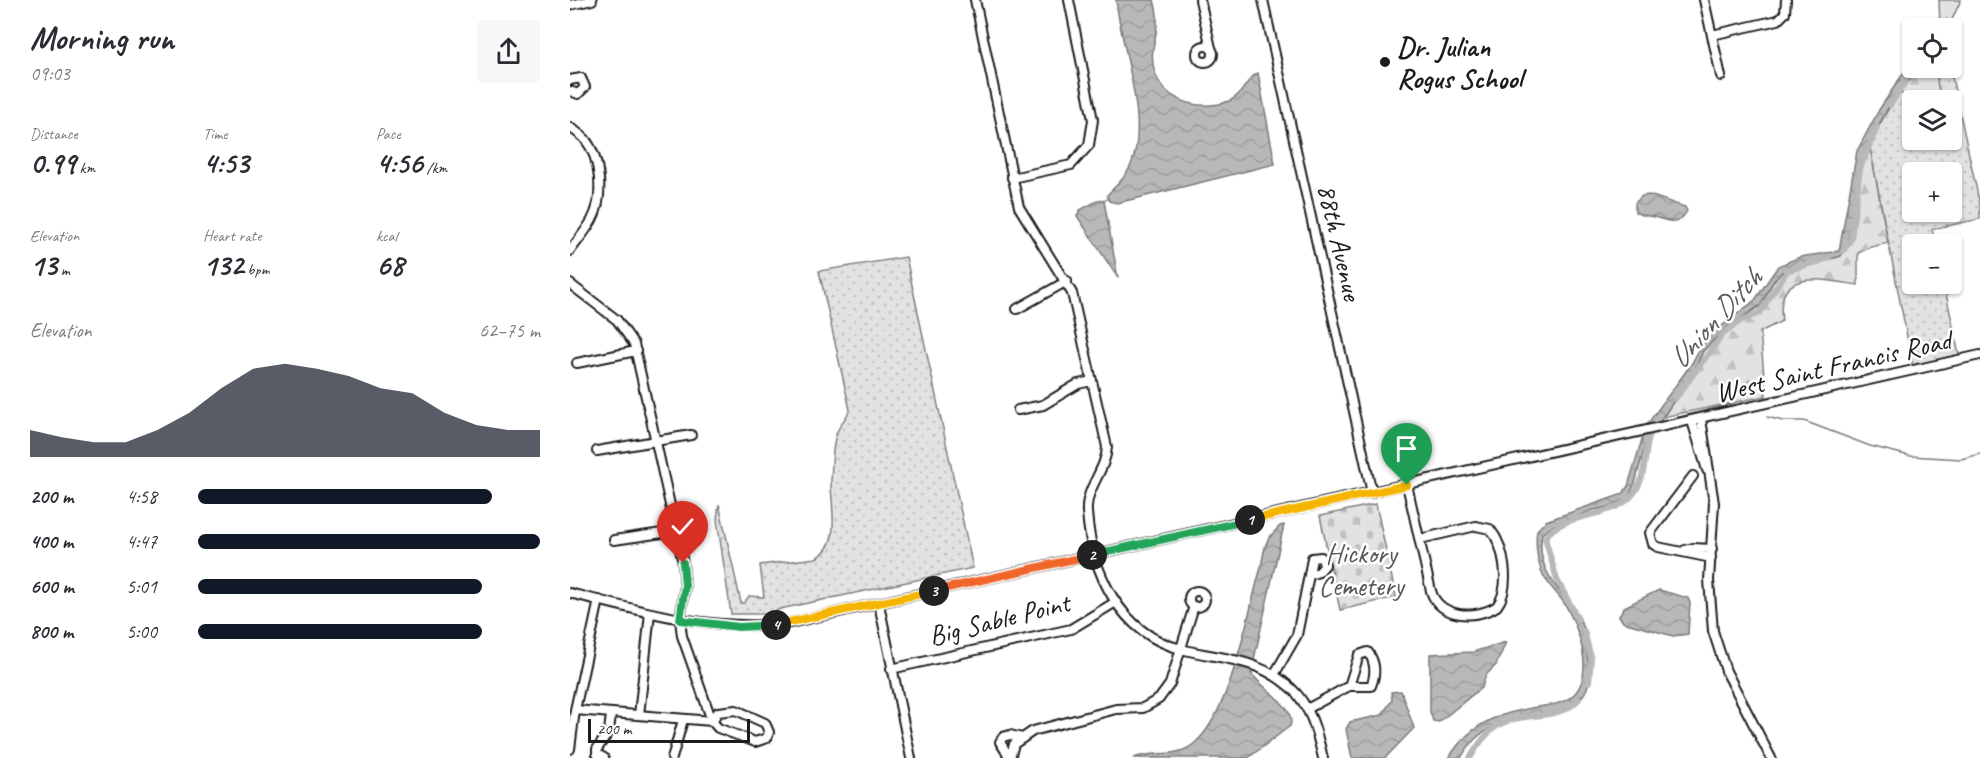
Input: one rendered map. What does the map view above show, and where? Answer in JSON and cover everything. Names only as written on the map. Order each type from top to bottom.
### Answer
[{"type":"street","points":[[570,4],[592,0]]},
{"type":"street","points":[[975,0],[1012,178],[1023,214],[1067,281],[1072,293],[1107,447],[1104,464],[1087,502],[1096,554],[1114,603],[1130,621],[1153,639],[1181,649],[1234,658],[1258,666],[1274,675],[1292,689],[1308,709],[1317,730],[1323,758]]},
{"type":"street","points":[[1012,178],[1071,165],[1089,144],[1093,120],[1069,0]]},
{"type":"street","points":[[1200,0],[1211,48]]},
{"type":"street","name":"88th Avenue","points":[[1263,0],[1372,493]]},
{"type":"street","points":[[1704,0],[1721,76]]},
{"type":"street","points":[[1712,34],[1778,20],[1785,13],[1786,0]]},
{"type":"street","points":[[570,80],[581,78],[585,87],[578,94],[570,91]]},
{"type":"street","points":[[570,127],[585,139],[590,149],[599,190],[598,204],[592,220],[570,251]]},
{"type":"street","points":[[1017,309],[1067,281]]},
{"type":"street","points":[[570,284],[622,324],[632,338],[676,531],[685,585],[680,620],[682,636],[712,721],[718,728],[755,742],[767,738],[769,732],[765,723],[736,710],[718,712],[712,721]]},
{"type":"street","points":[[577,363],[636,351]]},
{"type":"street","name":"West Saint Francis Road","points":[[570,592],[680,620],[719,626],[767,626],[879,604],[1980,355]]},
{"type":"street","points":[[1018,410],[1043,405],[1078,384],[1092,381]]},
{"type":"street","points":[[1701,419],[1715,519],[1709,608],[1718,651],[1771,758]]},
{"type":"street","points":[[1692,421],[1701,456],[1710,474]]},
{"type":"street","points":[[597,451],[691,435]]},
{"type":"street","points":[[1693,476],[1650,533],[1653,544],[1658,547],[1684,550],[1712,549]]},
{"type":"street","points":[[1407,485],[1431,591],[1437,605],[1446,612],[1456,614],[1480,613],[1497,606],[1504,594],[1505,579],[1498,543],[1490,529],[1476,526],[1420,539]]},
{"type":"street","points":[[614,540],[676,531]]},
{"type":"street","points":[[1684,550],[1690,555],[1712,558]]},
{"type":"street","points":[[1274,675],[1297,635],[1309,575]]},
{"type":"street","points":[[570,749],[575,710],[599,600]]},
{"type":"street","name":"Big Sable Point","points":[[891,669],[1071,629],[1114,603]]},
{"type":"street","points":[[879,604],[911,758]]},
{"type":"street","points":[[1010,758],[1014,744],[1033,730],[1083,716],[1116,709],[1143,708],[1152,704],[1165,693],[1170,684],[1194,606]]},
{"type":"street","points":[[639,715],[650,613]]},
{"type":"street","points":[[1308,709],[1349,686],[1371,686],[1376,675],[1373,659],[1368,652],[1359,655],[1349,686]]},
{"type":"street","points":[[575,710],[712,721]]},
{"type":"street","points":[[604,758],[597,754],[597,749],[609,732],[610,714]]},
{"type":"street","points":[[672,758],[683,720]]},
{"type":"street","points":[[1010,758],[1000,742],[1010,735],[1022,738]]},
{"type":"green space","points":[[1939,0],[1961,0],[1953,18],[1940,18]]},
{"type":"green space","points":[[1911,78],[1938,78],[1939,90],[1902,90],[1902,94],[1900,88]]},
{"type":"green space","points":[[1938,78],[1952,78],[1955,90],[1939,90]]},
{"type":"green space","points":[[1900,88],[1902,94],[1902,150],[1962,150],[1962,123],[1980,205],[1980,219],[1932,229],[1933,234],[1902,234],[1902,294],[1946,294],[1959,355],[1913,367],[1869,144]]},
{"type":"green space","points":[[1869,143],[1888,243],[1858,253],[1858,285],[1804,280],[1794,284],[1786,291],[1782,303],[1782,321],[1760,332],[1766,396],[1663,417],[1694,371],[1703,351],[1728,326],[1760,306],[1777,275],[1797,266],[1838,257],[1844,252],[1859,171]]},
{"type":"green space","points":[[906,257],[973,568],[780,609],[770,614],[731,614],[717,519],[719,504],[741,603],[744,603],[749,596],[764,597],[760,565],[816,558],[830,543],[833,523],[831,480],[833,448],[837,430],[850,410],[819,271]]},
{"type":"green space","name":"Hickory Cemetery","points":[[1376,504],[1396,597],[1340,610],[1320,516]]},
{"type":"water","points":[[1116,0],[1154,0],[1157,20],[1152,53],[1153,64],[1156,76],[1171,95],[1193,104],[1217,104],[1229,101],[1234,99],[1250,79],[1258,73],[1275,164],[1117,203],[1109,201],[1107,195],[1123,179],[1130,167],[1136,149],[1137,129],[1133,85]]},
{"type":"water","points":[[1902,75],[1902,78],[1911,78],[1896,93],[1863,155],[1848,240],[1841,256],[1782,272],[1773,282],[1760,306],[1728,326],[1703,351],[1694,371],[1646,442],[1635,483],[1628,498],[1553,526],[1542,534],[1541,549],[1548,574],[1578,616],[1585,631],[1589,683],[1584,694],[1573,704],[1558,711],[1498,725],[1484,732],[1472,742],[1461,758],[1449,758],[1459,744],[1480,725],[1506,714],[1566,700],[1577,691],[1584,666],[1583,650],[1567,608],[1541,570],[1537,552],[1537,530],[1546,521],[1623,494],[1628,486],[1646,426],[1692,363],[1704,340],[1755,300],[1778,266],[1800,257],[1839,251],[1857,151],[1879,110]]},
{"type":"water","points":[[1649,195],[1685,207],[1687,211],[1684,216],[1673,222],[1635,212],[1635,203],[1642,196]]},
{"type":"water","points":[[1099,200],[1104,201],[1118,278],[1077,216],[1080,210]]},
{"type":"water","points":[[1284,525],[1251,673],[1284,705],[1291,719],[1290,726],[1248,758],[1134,758],[1182,751],[1188,748],[1202,735],[1215,717],[1242,640],[1266,543],[1280,526]]},
{"type":"water","points":[[1659,590],[1688,598],[1690,603],[1688,634],[1673,636],[1623,622],[1619,616],[1624,607]]},
{"type":"water","points":[[1506,642],[1496,665],[1486,675],[1482,687],[1439,722],[1433,721],[1430,712],[1430,654],[1473,652]]},
{"type":"water","points":[[1401,691],[1414,728],[1385,758],[1352,758],[1346,729],[1350,722],[1382,715],[1392,700],[1391,692]]},
{"type":"waterway","name":"Union Ditch","points":[[1890,105],[1906,81]]},
{"type":"waterway","name":"Union Ditch","points":[[1843,251],[1851,239],[1860,168],[1877,127]]},
{"type":"waterway","name":"Union Ditch","points":[[1675,399],[1723,334],[1740,321],[1759,313],[1787,271],[1829,258]]},
{"type":"waterway","points":[[1660,422],[1734,403]]},
{"type":"waterway","points":[[1767,417],[1783,421],[1804,421],[1870,446],[1910,456],[1961,459],[1980,454]]},
{"type":"waterway","name":"Union Ditch","points":[[1578,619],[1557,580],[1545,538],[1553,529],[1564,523],[1614,508],[1634,493],[1641,478],[1651,431]]},
{"type":"waterway","name":"Union Ditch","points":[[1584,631],[1591,658],[1589,682]]},
{"type":"waterway","name":"Union Ditch","points":[[1470,758],[1482,740],[1497,726],[1517,718],[1561,711],[1579,699]]},
{"type":"place","name":"Dr. Julian Rogus School","points":[[1385,62]]},
{"type":"route","points":[[683,563],[685,585],[680,620],[719,626],[767,626],[879,604],[1407,485]]}]
